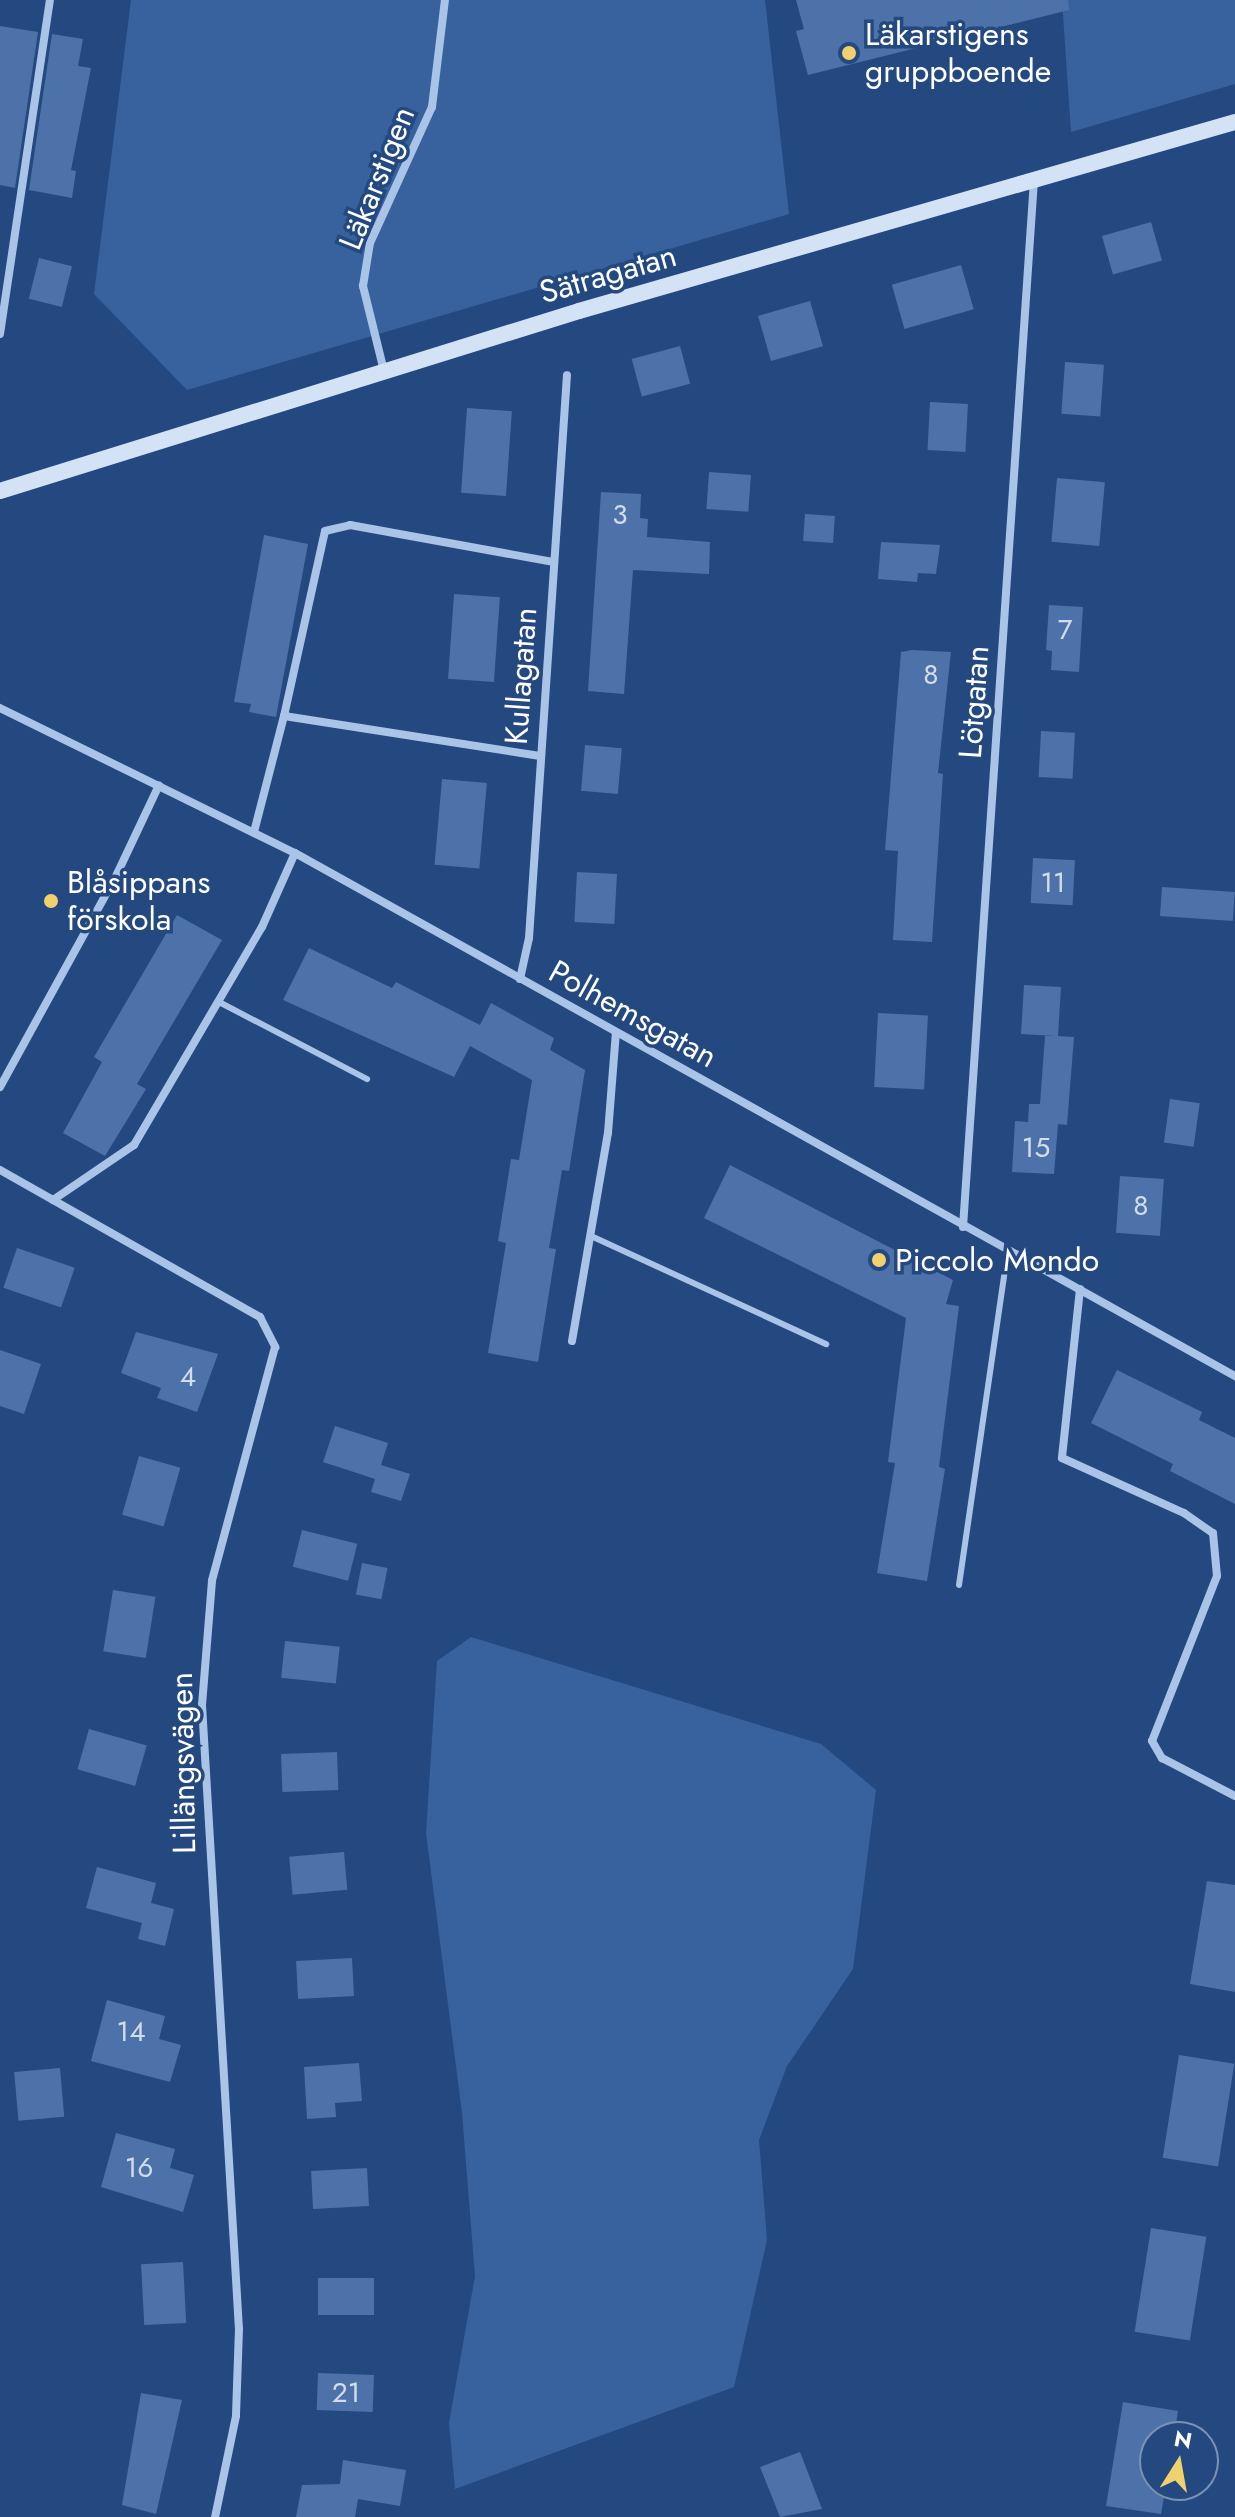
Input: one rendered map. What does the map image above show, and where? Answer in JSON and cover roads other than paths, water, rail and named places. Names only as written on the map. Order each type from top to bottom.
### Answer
[{"type":"street","points":[[0,334],[50,0]]},
{"type":"street","name":"Läkarstigen","points":[[384,372],[363,286],[370,243],[432,107],[445,0]]},
{"type":"street","name":"Sätragatan","points":[[1,488],[1235,122]]},
{"type":"street","name":"Lötgatan","points":[[963,1227],[1034,180]]},
{"type":"street","name":"Kullagatan","points":[[520,979],[529,938],[567,375]]},
{"type":"street","points":[[254,832],[284,716],[325,531],[350,525],[553,562]]},
{"type":"street","name":"Polhemsgatan","points":[[0,708],[295,853],[1235,1376]]},
{"type":"street","points":[[284,716],[540,756]]},
{"type":"street","points":[[0,1087],[117,874],[159,785]]},
{"type":"street","points":[[53,1200],[134,1145],[262,927],[295,853]]},
{"type":"street","points":[[572,1341],[608,1133],[616,1032]]},
{"type":"street","name":"Lillängsvägen","points":[[0,1170],[260,1317],[275,1347],[212,1581],[202,1705],[239,2329],[236,2416],[215,2517]]},
{"type":"street","points":[[1080,1289],[1062,1458],[1184,1513],[1213,1533],[1217,1576],[1152,1741],[1162,1758],[1235,1796]]},
{"type":"lane","points":[[219,1002],[367,1079]]},
{"type":"lane","points":[[591,1236],[826,1344]]},
{"type":"lane","points":[[959,1585],[1008,1251]]},
{"type":"place","name":"Läkarstigens gruppboende","points":[[849,53]]},
{"type":"place","name":"Blåsippans förskola","points":[[51,901]]},
{"type":"place","name":"Piccolo Mondo","points":[[879,1260]]}]
